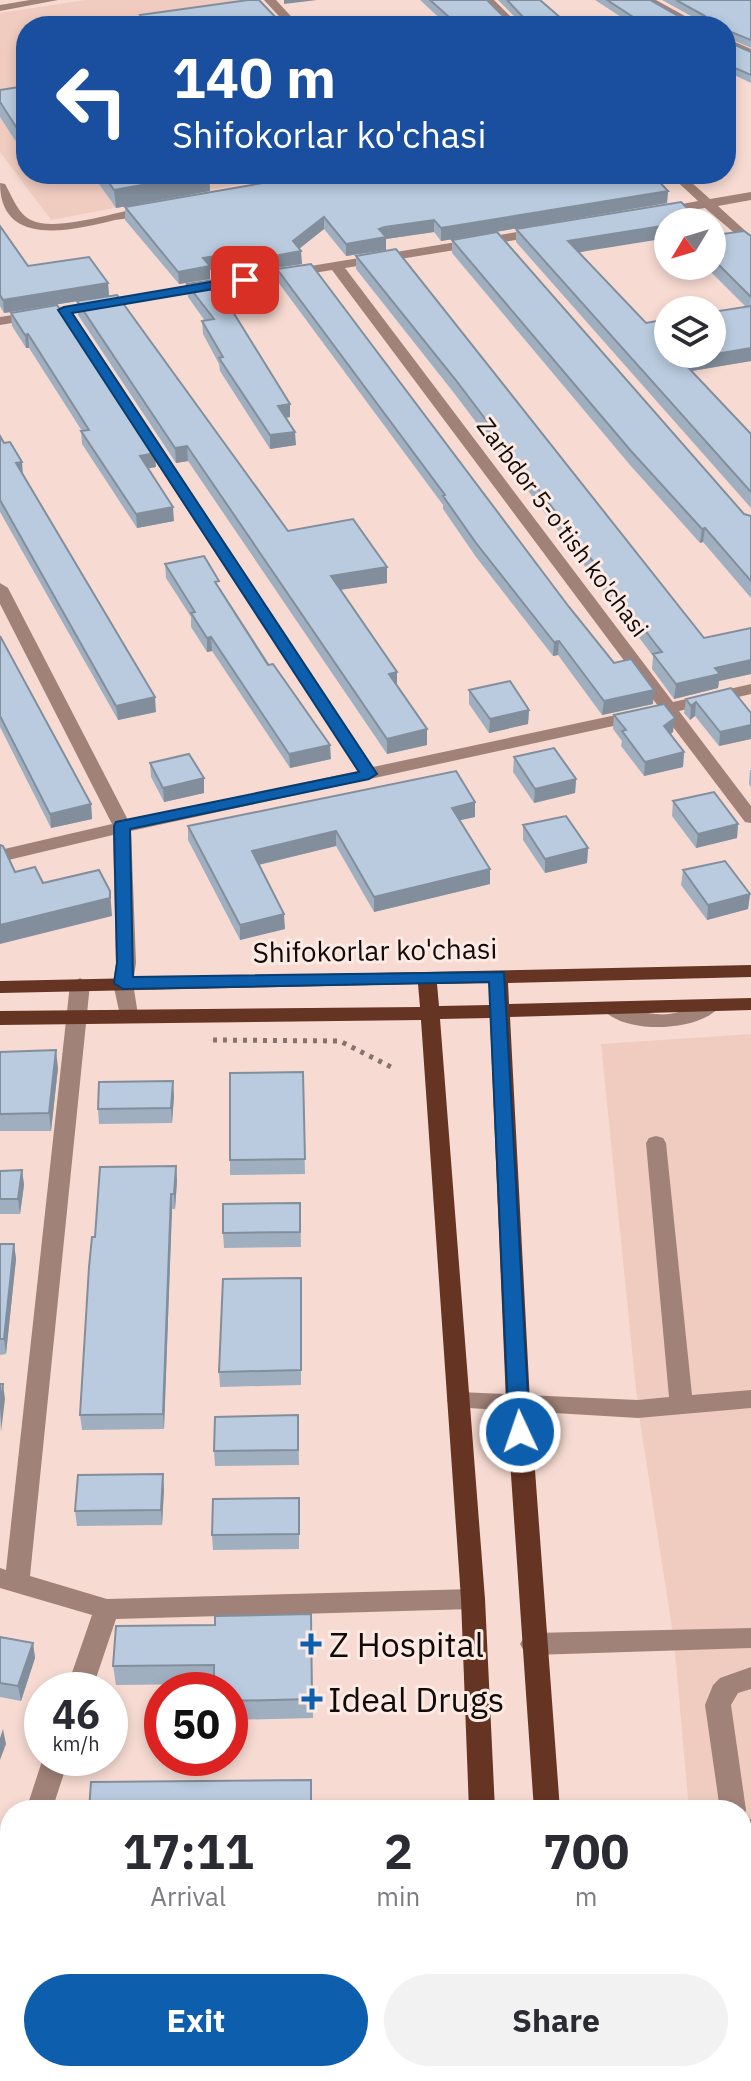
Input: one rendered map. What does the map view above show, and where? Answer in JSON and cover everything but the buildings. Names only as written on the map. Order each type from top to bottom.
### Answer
[{"type":"main road","name":"Shifokorlar ko'chasi","points":[[0,987],[751,971]]},
{"type":"main road","points":[[498,976],[518,1402],[546,1800]]},
{"type":"main road","points":[[427,978],[473,1599],[482,1800]]},
{"type":"main road","points":[[710,1006],[751,1004]]},
{"type":"main road","points":[[0,1018],[613,1009]]},
{"type":"street","points":[[0,8],[52,0]]},
{"type":"street","points":[[270,0],[285,16]]},
{"type":"street","points":[[488,0],[504,16]]},
{"type":"street","points":[[647,0],[678,16]]},
{"type":"street","points":[[686,184],[751,243]]},
{"type":"street","points":[[0,187],[23,221],[35,226],[54,226],[159,207]]},
{"type":"street","points":[[649,214],[751,196]]},
{"type":"street","points":[[0,321],[335,265],[507,245],[561,229]]},
{"type":"street","name":"Zarbdor 5-o'tish ko'chasi","points":[[335,265],[751,818]]},
{"type":"street","points":[[64,310],[369,774]]},
{"type":"street","points":[[0,588],[122,826],[126,963],[123,983],[128,1015]]},
{"type":"street","points":[[0,856],[122,826],[751,689]]},
{"type":"street","points":[[80,984],[8,1580],[107,1609],[473,1599]]},
{"type":"street","points":[[613,1009],[637,1021],[687,1019],[710,1006]]},
{"type":"street","points":[[656,1143],[681,1405]]},
{"type":"street","points":[[459,1401],[638,1409],[751,1399]]},
{"type":"street","points":[[85,1672],[107,1609]]},
{"type":"street","points":[[533,1644],[751,1638]]},
{"type":"street","points":[[732,1800],[718,1705],[720,1693],[729,1683],[751,1678]]},
{"type":"street","points":[[42,1800],[50,1776]]},
{"type":"path","points":[[198,1039],[340,1041],[393,1068]]},
{"type":"shaded area","points":[[85,0],[259,0],[274,16],[16,16],[16,173],[0,152],[0,13]]},
{"type":"shaded area","points":[[24,184],[241,184],[51,220]]},
{"type":"shaded area","points":[[751,1034],[751,1800],[688,1800],[674,1641],[638,1409],[601,1044]]},
{"type":"place","name":"Z Hospital","points":[[311,1644]]},
{"type":"place","name":"Ideal Drugs","points":[[312,1699]]},
{"type":"route","points":[[245,280],[64,310],[369,774],[122,826],[126,963],[123,983],[498,976],[520,1432]]}]
